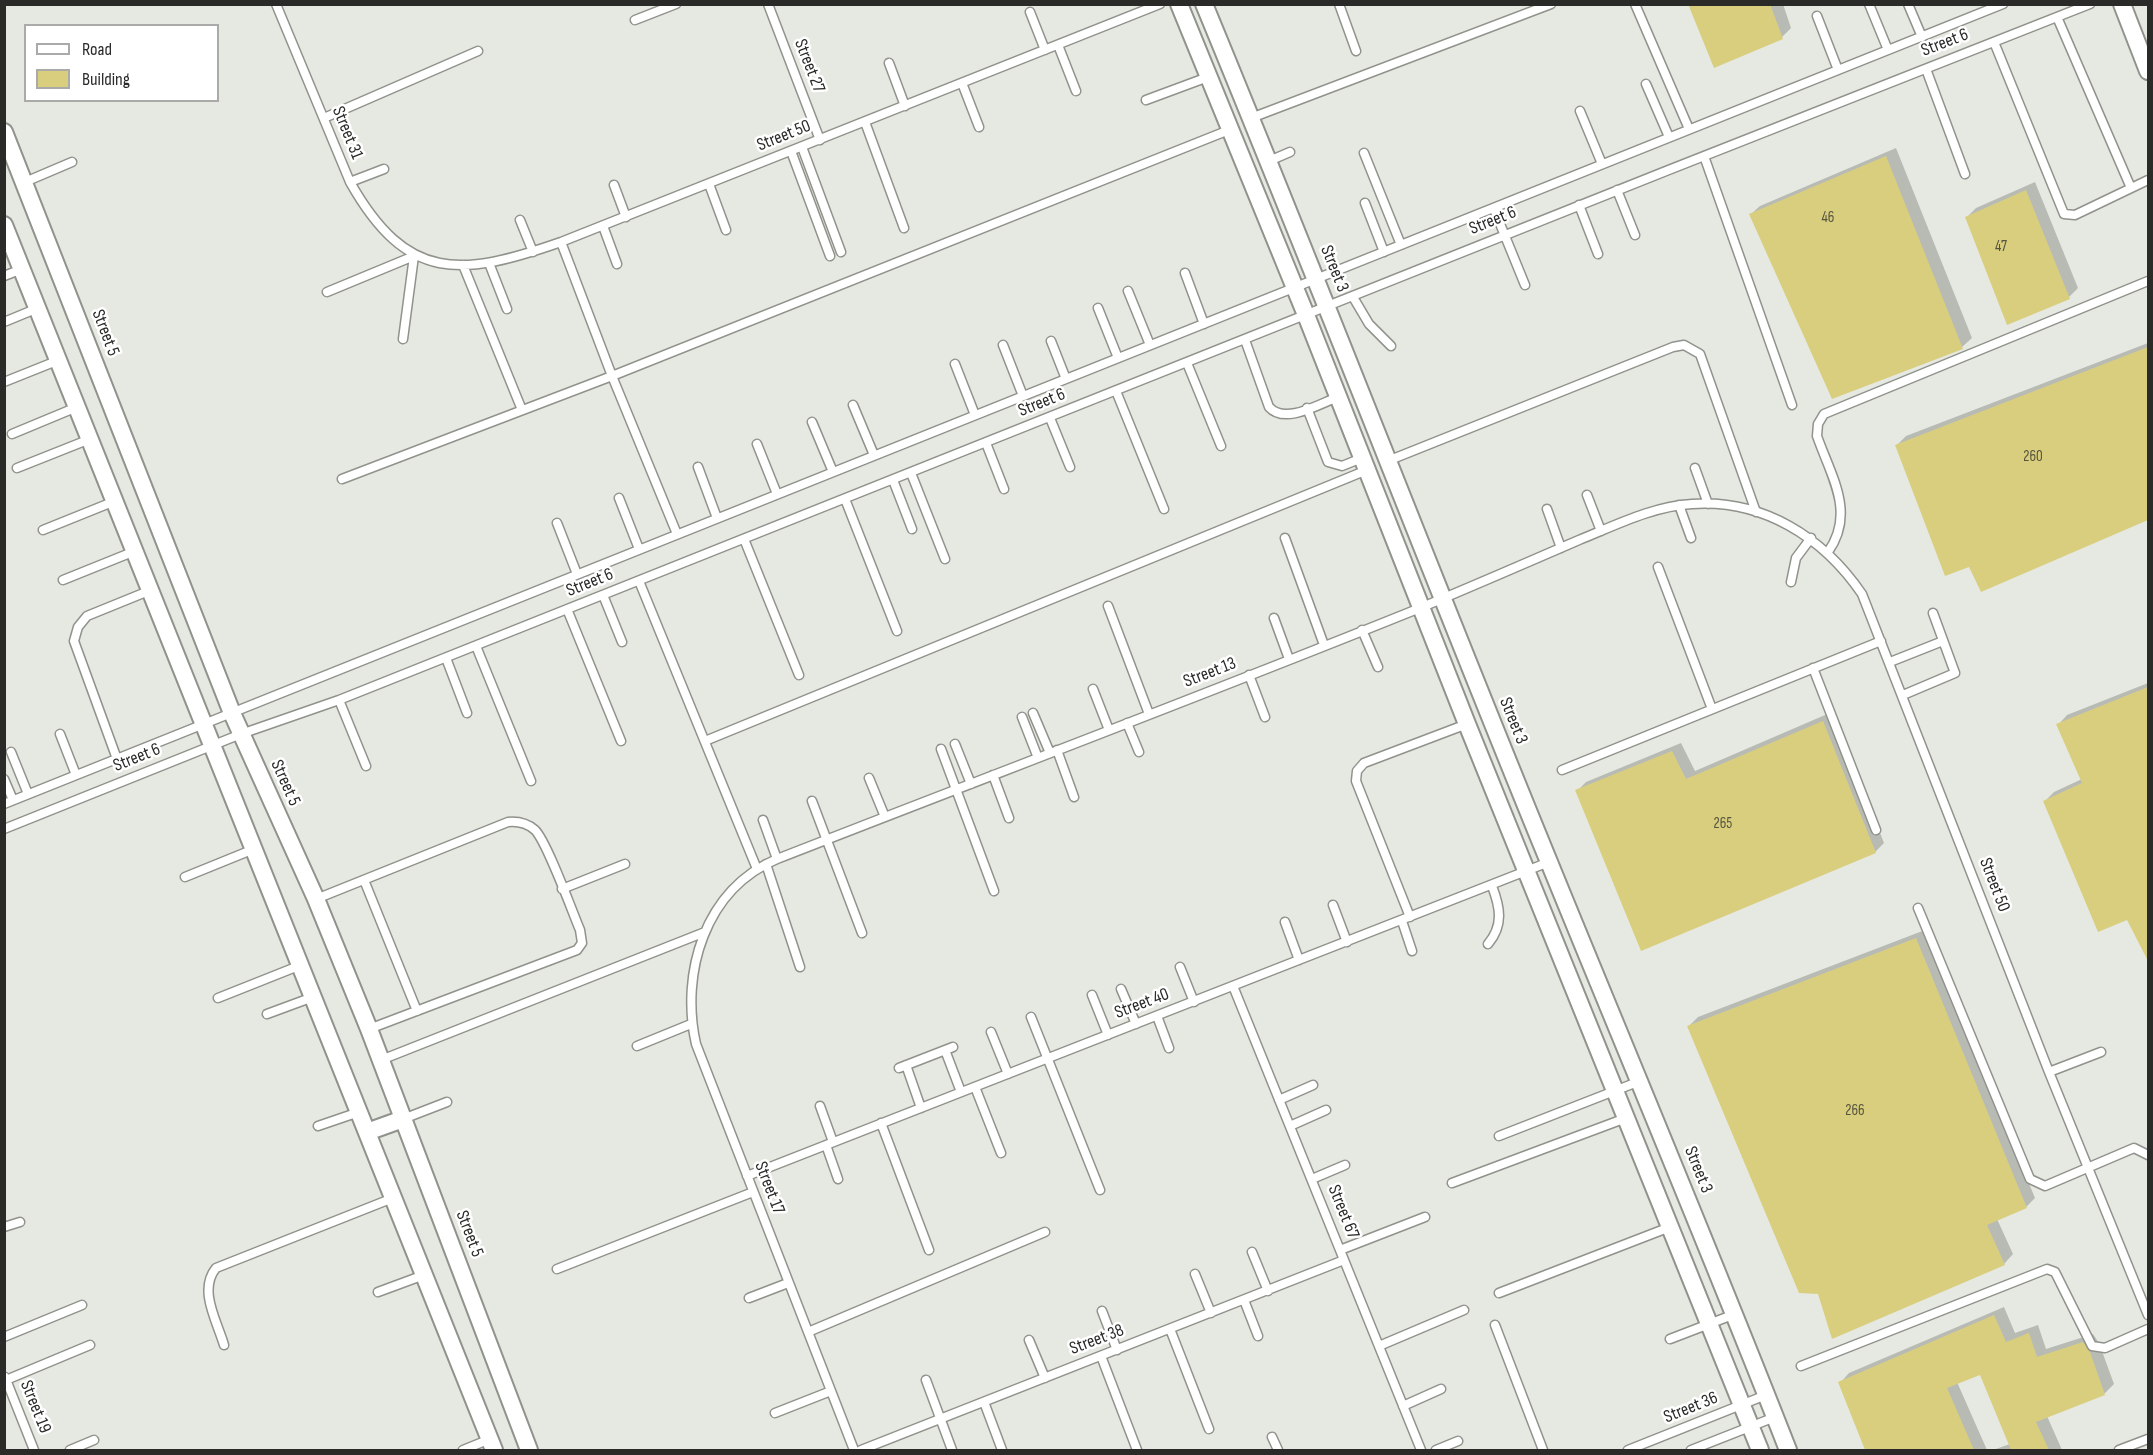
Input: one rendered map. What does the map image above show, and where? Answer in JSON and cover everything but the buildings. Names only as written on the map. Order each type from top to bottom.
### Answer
[{"type":"street","points":[[1179,4],[1306,315],[1420,608],[1760,1450]]},
{"type":"street","name":"Street 3","points":[[1204,4],[1269,160],[1549,862],[1640,1080],[1788,1450]]},
{"type":"street","points":[[2122,4],[2148,71]]},
{"type":"street","name":"Street 5","points":[[4,132],[232,712],[316,899],[369,1029],[529,1450]]},
{"type":"street","points":[[4,225],[492,1445]]},
{"type":"street","points":[[367,1132],[403,1119]]},
{"type":"lane","points":[[635,20],[676,4]]},
{"type":"lane","name":"Street 27","points":[[768,4],[820,140]]},
{"type":"lane","name":"Street 50","points":[[414,256],[438,263],[463,265],[489,263],[533,252],[1160,4]]},
{"type":"lane","points":[[1339,4],[1356,51]]},
{"type":"lane","points":[[1251,118],[1551,4]]},
{"type":"lane","points":[[1635,4],[1689,129]]},
{"type":"lane","points":[[1869,4],[1888,50]]},
{"type":"lane","points":[[1908,4],[1922,37]]},
{"type":"lane","name":"Street 6","points":[[9,802],[2003,4]]},
{"type":"lane","name":"Street 6","points":[[4,829],[242,734],[339,700],[446,658],[1353,297],[1504,234],[2090,4]]},
{"type":"lane","name":"Street 31","points":[[278,5],[350,182],[377,224],[394,242],[414,256]]},
{"type":"lane","points":[[1030,12],[1045,50]]},
{"type":"lane","points":[[1817,16],[1838,70]]},
{"type":"lane","points":[[2057,17],[2131,188]]},
{"type":"lane","points":[[1994,42],[2064,214],[2075,215],[2148,180]]},
{"type":"lane","points":[[1058,45],[1076,91]]},
{"type":"lane","points":[[324,118],[478,51]]},
{"type":"lane","points":[[889,63],[905,106]]},
{"type":"lane","points":[[1926,69],[1965,174]]},
{"type":"lane","points":[[1146,100],[1208,77]]},
{"type":"lane","points":[[962,83],[980,127]]},
{"type":"lane","points":[[1646,84],[1669,137]]},
{"type":"lane","points":[[1580,111],[1602,165]]},
{"type":"lane","points":[[865,122],[904,228]]},
{"type":"lane","points":[[342,479],[612,376],[1229,130]]},
{"type":"lane","points":[[802,147],[841,252]]},
{"type":"lane","points":[[791,151],[830,255]]},
{"type":"lane","points":[[1269,160],[1290,152]]},
{"type":"lane","points":[[1364,153],[1401,245]]},
{"type":"lane","points":[[1704,156],[1792,405]]},
{"type":"lane","points":[[25,182],[72,162]]},
{"type":"lane","points":[[350,182],[384,169]]},
{"type":"lane","points":[[709,184],[726,230]]},
{"type":"lane","points":[[614,185],[626,217]]},
{"type":"lane","points":[[1617,190],[1635,235]]},
{"type":"lane","points":[[1365,203],[1384,252]]},
{"type":"lane","points":[[1579,205],[1598,254]]},
{"type":"lane","points":[[1494,209],[1525,285]]},
{"type":"lane","points":[[520,220],[533,252]]},
{"type":"lane","points":[[603,226],[617,264]]},
{"type":"lane","points":[[561,242],[612,376],[677,534]]},
{"type":"lane","points":[[327,292],[414,256]]},
{"type":"lane","points":[[403,339],[414,256]]},
{"type":"lane","points":[[489,263],[507,309]]},
{"type":"lane","points":[[463,265],[522,410]]},
{"type":"lane","points":[[4,276],[22,269]]},
{"type":"lane","points":[[1185,273],[1204,324]]},
{"type":"lane","points":[[1828,552],[1841,527],[1843,508],[1817,436],[1818,424],[1824,414],[2148,281]]},
{"type":"lane","points":[[1128,291],[1150,345]]},
{"type":"lane","points":[[1353,297],[1369,324],[1391,346]]},
{"type":"lane","points":[[4,322],[38,308]]},
{"type":"lane","points":[[1098,308],[1118,358]]},
{"type":"lane","points":[[1245,340],[1269,407],[1273,412],[1286,416],[1338,397]]},
{"type":"lane","points":[[1051,341],[1066,379]]},
{"type":"lane","points":[[1003,345],[1023,396]]},
{"type":"lane","points":[[1390,460],[1662,351],[1684,345],[1700,354],[1756,512]]},
{"type":"lane","points":[[4,382],[59,360]]},
{"type":"lane","points":[[1187,363],[1221,446]]},
{"type":"lane","points":[[955,364],[975,415]]},
{"type":"lane","points":[[1116,391],[1164,509]]},
{"type":"lane","points":[[853,405],[874,455]]},
{"type":"lane","points":[[12,434],[77,407]]},
{"type":"lane","points":[[1307,408],[1328,462],[1342,466],[1365,464]]},
{"type":"lane","points":[[1050,418],[1070,467]]},
{"type":"lane","points":[[812,422],[833,472]]},
{"type":"lane","points":[[17,468],[90,439]]},
{"type":"lane","points":[[986,443],[1004,489]]},
{"type":"lane","points":[[757,444],[777,494]]},
{"type":"lane","points":[[705,741],[1365,464]]},
{"type":"lane","points":[[698,467],[717,518]]},
{"type":"lane","points":[[1695,468],[1708,504]]},
{"type":"lane","points":[[911,472],[945,559]]},
{"type":"lane","points":[[892,480],[912,529]]},
{"type":"lane","points":[[1587,495],[1601,531]]},
{"type":"lane","points":[[619,498],[639,549]]},
{"type":"lane","points":[[845,499],[897,631]]},
{"type":"lane","points":[[43,530],[115,501]]},
{"type":"lane","name":"Street 13","points":[[705,932],[730,894],[757,869],[777,859],[1420,608],[1601,531],[1678,505],[1708,504],[1756,512]]},
{"type":"lane","points":[[1678,505],[1692,538]]},
{"type":"lane","points":[[1547,509],[1561,548]]},
{"type":"lane","name":"Street 50","points":[[1756,512],[1811,538],[1847,571],[1862,594],[2049,1072],[2145,1299],[2148,1315]]},
{"type":"lane","points":[[557,523],[577,574]]},
{"type":"lane","points":[[1285,538],[1324,645]]},
{"type":"lane","points":[[1791,582],[1796,558],[1811,538]]},
{"type":"lane","points":[[744,539],[799,675]]},
{"type":"lane","points":[[63,580],[135,551]]},
{"type":"lane","points":[[1658,567],[1712,710]]},
{"type":"lane","points":[[639,581],[757,869]]},
{"type":"lane","points":[[117,759],[74,641],[78,627],[87,616],[151,590]]},
{"type":"lane","points":[[603,595],[622,642]]},
{"type":"lane","points":[[1108,606],[1149,714]]},
{"type":"lane","points":[[567,609],[621,741]]},
{"type":"lane","points":[[1903,695],[1955,673],[1933,613]]},
{"type":"lane","points":[[1274,618],[1289,659]]},
{"type":"lane","points":[[1362,630],[1378,667]]},
{"type":"lane","points":[[1562,770],[1881,641]]},
{"type":"lane","points":[[1890,662],[1943,641]]},
{"type":"lane","points":[[476,646],[531,781]]},
{"type":"lane","points":[[446,658],[467,713]]},
{"type":"lane","points":[[1813,668],[1876,830]]},
{"type":"lane","points":[[1249,675],[1264,717]]},
{"type":"lane","points":[[1093,689],[1109,730]]},
{"type":"lane","points":[[339,700],[366,766]]},
{"type":"lane","points":[[1033,713],[1074,797]]},
{"type":"lane","points":[[1022,717],[1038,758]]},
{"type":"lane","points":[[1127,723],[1139,752]]},
{"type":"lane","points":[[1412,951],[1406,919],[1356,782],[1357,771],[1364,764],[1467,724]]},
{"type":"lane","points":[[60,734],[76,775]]},
{"type":"lane","points":[[955,744],[971,784]]},
{"type":"lane","points":[[941,750],[994,891]]},
{"type":"lane","points":[[11,752],[28,794]]},
{"type":"lane","points":[[993,775],[1009,818]]},
{"type":"lane","points":[[869,778],[885,817]]},
{"type":"lane","points":[[4,779],[9,802]]},
{"type":"lane","points":[[812,801],[862,933]]},
{"type":"lane","points":[[763,820],[777,859]]},
{"type":"lane","points":[[316,899],[508,822],[517,821],[533,829],[539,835],[581,934],[582,943],[577,950],[369,1029]]},
{"type":"lane","points":[[185,877],[254,849]]},
{"type":"lane","name":"Street 40","points":[[747,1176],[1549,862]]},
{"type":"lane","points":[[562,889],[625,864]]},
{"type":"lane","points":[[766,864],[800,967]]},
{"type":"lane","points":[[364,880],[417,1011]]},
{"type":"lane","points":[[1488,944],[1499,921],[1499,903],[1492,885]]},
{"type":"lane","points":[[1333,905],[1347,942]]},
{"type":"lane","points":[[1917,908],[2026,1175],[2034,1183],[2045,1186],[2134,1148],[2148,1155]]},
{"type":"lane","points":[[1285,922],[1299,960]]},
{"type":"lane","points":[[381,1060],[705,932]]},
{"type":"lane","name":"Street 17","points":[[705,932],[691,977],[691,1024],[696,1044],[854,1450]]},
{"type":"lane","points":[[218,998],[301,965]]},
{"type":"lane","points":[[1180,967],[1194,1002]]},
{"type":"lane","name":"Street 67","points":[[1233,986],[1421,1450]]},
{"type":"lane","points":[[1121,989],[1136,1024]]},
{"type":"lane","points":[[1092,995],[1108,1035]]},
{"type":"lane","points":[[267,1014],[313,997]]},
{"type":"lane","points":[[1157,1016],[1169,1048]]},
{"type":"lane","points":[[1031,1017],[1100,1190]]},
{"type":"lane","points":[[637,1046],[691,1024]]},
{"type":"lane","points":[[992,1032],[1008,1074]]},
{"type":"lane","points":[[921,1108],[902,1067],[949,1049],[961,1092]]},
{"type":"lane","points":[[2049,1072],[2101,1052]]},
{"type":"lane","points":[[1499,1136],[1640,1080]]},
{"type":"lane","points":[[1279,1100],[1313,1085]]},
{"type":"lane","points":[[975,1087],[1000,1153]]},
{"type":"lane","points":[[403,1119],[447,1102]]},
{"type":"lane","points":[[820,1106],[838,1179]]},
{"type":"lane","points":[[1290,1126],[1326,1110]]},
{"type":"lane","points":[[318,1126],[359,1112]]},
{"type":"lane","points":[[1452,1184],[1626,1118]]},
{"type":"lane","points":[[881,1123],[929,1250]]},
{"type":"lane","points":[[1311,1179],[1345,1165]]},
{"type":"lane","points":[[557,1269],[753,1192]]},
{"type":"lane","points":[[224,1345],[206,1289],[208,1278],[216,1268],[393,1198]]},
{"type":"lane","points":[[1340,1250],[1425,1217]]},
{"type":"lane","points":[[4,1227],[20,1222]]},
{"type":"lane","points":[[1499,1293],[1670,1227]]},
{"type":"lane","points":[[808,1332],[1045,1232]]},
{"type":"lane","points":[[1252,1252],[1268,1291]]},
{"type":"lane","name":"Street 38","points":[[861,1450],[1344,1260]]},
{"type":"lane","points":[[1801,1366],[2047,1269],[2055,1272],[2092,1346],[2105,1348],[2148,1329]]},
{"type":"lane","points":[[1196,1274],[1211,1313]]},
{"type":"lane","points":[[378,1292],[424,1275]]},
{"type":"lane","points":[[749,1298],[788,1283]]},
{"type":"lane","points":[[1244,1300],[1258,1336]]},
{"type":"lane","points":[[4,1337],[82,1305]]},
{"type":"lane","points":[[1379,1346],[1464,1310]]},
{"type":"lane","points":[[1102,1311],[1117,1350]]},
{"type":"lane","points":[[1670,1339],[1735,1314]]},
{"type":"lane","points":[[1495,1325],[1543,1450]]},
{"type":"lane","points":[[1170,1329],[1209,1429]]},
{"type":"lane","points":[[1029,1340],[1045,1378]]},
{"type":"lane","points":[[5,1378],[90,1345]]},
{"type":"lane","points":[[1101,1356],[1137,1450]]},
{"type":"lane","name":"Street 19","points":[[5,1378],[34,1450]]},
{"type":"lane","points":[[926,1380],[952,1450]]},
{"type":"lane","points":[[1403,1406],[1441,1389]]},
{"type":"lane","points":[[775,1413],[831,1391]]},
{"type":"lane","name":"Street 36","points":[[1628,1450],[1766,1395]]},
{"type":"lane","points":[[984,1402],[1002,1450]]},
{"type":"lane","points":[[1691,1450],[1775,1417]]},
{"type":"lane","points":[[1272,1437],[1278,1450]]},
{"type":"lane","points":[[2119,1450],[2148,1439]]},
{"type":"lane","points":[[70,1450],[94,1440]]},
{"type":"lane","points":[[1436,1450],[1458,1441]]},
{"type":"lane","points":[[463,1450],[492,1445]]}]
